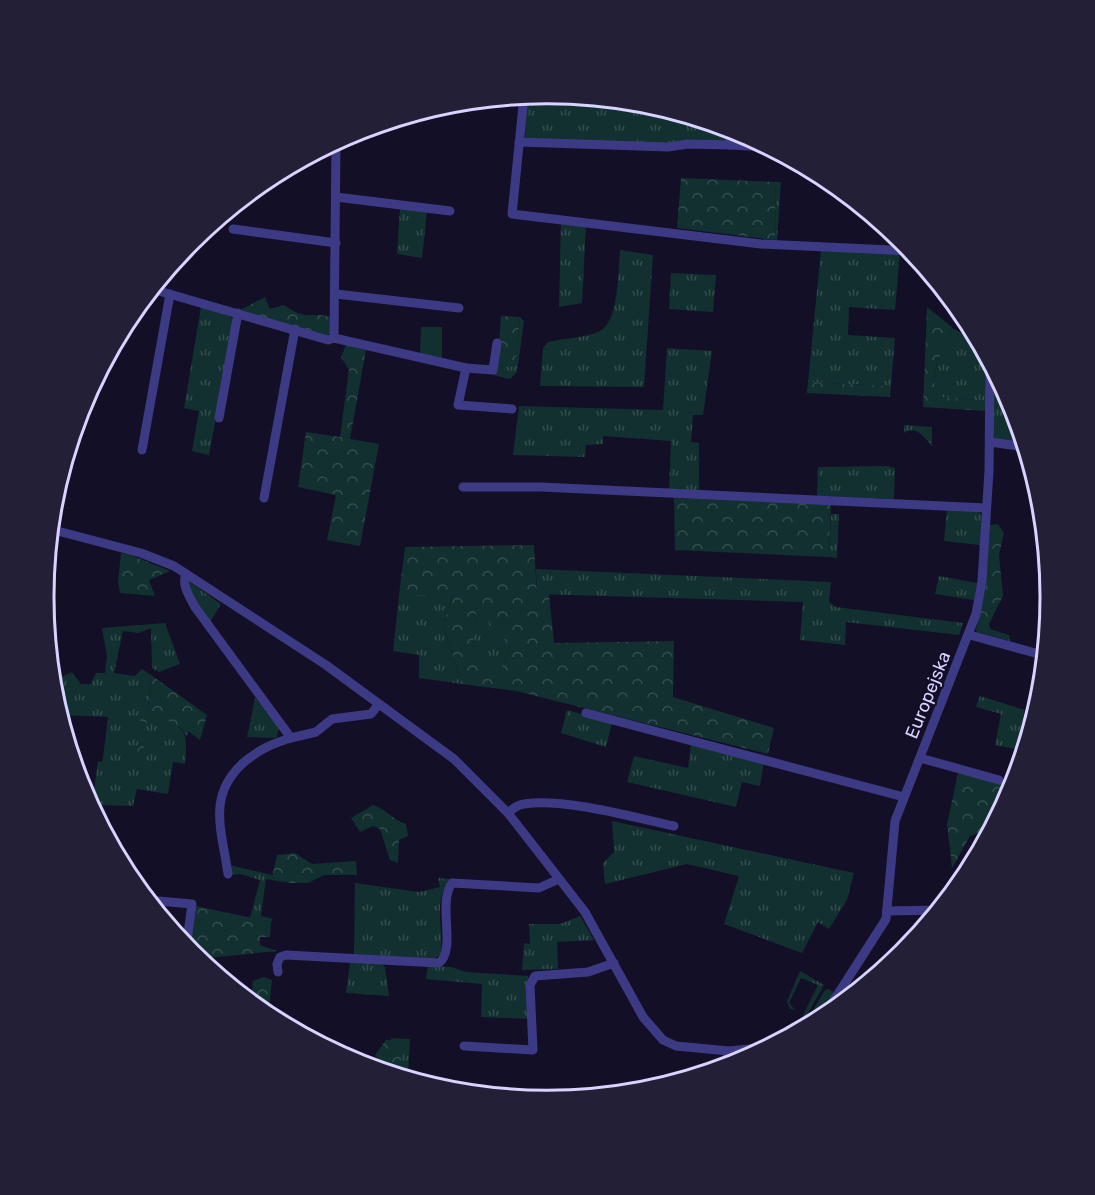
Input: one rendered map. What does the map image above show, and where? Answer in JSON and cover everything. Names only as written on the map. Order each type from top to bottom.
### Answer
[{"type":"street","points":[[523,105],[513,214],[761,244],[897,250]]},
{"type":"street","points":[[730,140],[730,145]]},
{"type":"street","points":[[519,142],[668,147],[688,144],[745,146]]},
{"type":"street","points":[[334,338],[336,152]]},
{"type":"street","points":[[336,197],[450,211]]},
{"type":"street","points":[[233,229],[336,243]]},
{"type":"street","points":[[161,291],[328,340],[334,338],[466,368],[493,370],[497,343]]},
{"type":"street","points":[[142,450],[170,294]]},
{"type":"street","points":[[336,294],[459,308]]},
{"type":"street","points":[[219,418],[238,313]]},
{"type":"street","points":[[264,498],[295,329]]},
{"type":"street","points":[[466,368],[458,405],[512,409]]},
{"type":"street","name":"Europejska","points":[[836,998],[880,930],[887,911],[893,833],[904,797],[970,635],[981,594],[990,442],[990,379]]},
{"type":"street","points":[[990,442],[1017,446]]},
{"type":"street","points":[[463,487],[541,487],[986,508]]},
{"type":"street","points":[[58,532],[151,557],[186,574],[326,664],[454,759],[508,813],[593,925],[650,1028],[663,1040],[676,1046],[729,1051],[744,1050]]},
{"type":"street","points":[[186,574],[183,580],[195,607],[291,738]]},
{"type":"street","points":[[970,635],[1038,654]]},
{"type":"street","points":[[228,874],[219,809],[226,781],[253,754],[266,746],[316,732],[332,719],[371,714],[379,704]]},
{"type":"street","points":[[586,713],[904,797]]},
{"type":"street","points":[[920,758],[999,780]]},
{"type":"street","points":[[508,813],[515,806],[523,804],[555,804],[674,826]]},
{"type":"street","points":[[278,972],[277,964],[280,957],[286,955],[439,963],[446,953],[445,900],[452,882],[539,888],[559,879]]},
{"type":"street","points":[[158,901],[192,904],[188,935]]},
{"type":"street","points":[[887,911],[929,910]]},
{"type":"street","points":[[464,1046],[533,1050],[530,985],[535,976],[588,972],[614,963]]},
{"type":"street","points":[[727,1056],[729,1051]]},
{"type":"green space","points":[[548,104],[612,108],[644,113],[706,130],[727,138],[727,141],[670,144],[527,139],[525,136],[527,105]]},
{"type":"green space","points":[[681,178],[776,182],[775,240],[677,228]]},
{"type":"green space","points":[[776,182],[781,182],[777,241],[775,240]]},
{"type":"green space","points":[[400,208],[427,212],[422,258],[397,254]]},
{"type":"green space","points":[[561,222],[586,225],[582,303],[559,307]]},
{"type":"green space","points":[[620,250],[653,255],[644,387],[540,386],[543,348],[548,342],[588,335],[606,326],[614,307]]},
{"type":"green space","points":[[821,250],[900,253],[895,310],[849,307],[848,335],[895,338],[891,386],[808,382]]},
{"type":"green space","points":[[671,273],[716,275],[713,312],[669,309]]},
{"type":"green space","points":[[265,297],[270,309],[284,305],[303,315],[331,317],[331,332],[327,336],[238,311]]},
{"type":"green space","points":[[201,307],[229,314],[234,322],[209,455],[192,451],[199,411],[184,408]]},
{"type":"green space","points":[[927,307],[953,328],[937,362],[933,396],[986,401],[986,411],[923,407]]},
{"type":"green space","points":[[501,316],[520,317],[515,367],[497,366]]},
{"type":"green space","points":[[520,317],[524,321],[517,372],[510,379],[493,375],[497,366],[515,366]]},
{"type":"green space","points":[[421,327],[442,327],[442,359],[420,355]]},
{"type":"green space","points":[[953,328],[966,336],[985,369],[986,401],[933,396],[937,362]]},
{"type":"green space","points":[[346,345],[366,350],[350,439],[379,444],[360,546],[327,540],[336,495],[298,487],[306,432],[340,437],[349,370],[341,357]]},
{"type":"green space","points":[[667,348],[712,351],[703,415],[693,415],[691,442],[699,443],[699,491],[669,489],[671,441],[603,436],[603,444],[586,445],[585,457],[513,455],[519,406],[663,410]]},
{"type":"green space","points":[[808,382],[891,386],[890,397],[807,393]]},
{"type":"green space","points":[[994,388],[1016,443],[994,440]]},
{"type":"green space","points":[[904,425],[932,427],[932,446],[916,431],[904,433]]},
{"type":"green space","points":[[888,466],[895,468],[894,499],[817,496],[818,467]]},
{"type":"green space","points":[[674,498],[831,503],[829,557],[675,550]]},
{"type":"green space","points":[[947,509],[978,511],[982,516],[980,545],[944,541]]},
{"type":"green space","points":[[831,514],[839,514],[837,558],[829,557]]},
{"type":"green space","points":[[998,524],[1004,533],[999,555],[1003,596],[989,624],[990,629],[1009,635],[1010,641],[976,630],[986,583],[990,525]]},
{"type":"green space","points":[[534,545],[537,594],[549,594],[554,643],[674,641],[673,697],[774,728],[768,754],[516,691],[462,684],[443,625],[453,595],[399,595],[405,547]],"holes":[[[477,608],[509,645],[503,665],[495,677],[473,645]]]},
{"type":"green space","points":[[121,553],[170,571],[149,580],[155,596],[120,593],[118,582]]},
{"type":"green space","points":[[536,569],[831,582],[829,602],[836,607],[963,623],[959,635],[846,622],[845,645],[800,640],[803,602],[537,594]]},
{"type":"green space","points":[[939,576],[977,583],[974,600],[935,594]]},
{"type":"green space","points":[[190,582],[221,604],[210,622],[195,602],[188,585]]},
{"type":"green space","points":[[453,594],[443,625],[462,684],[419,678],[419,655],[393,651],[399,595]]},
{"type":"green space","points":[[477,607],[509,645],[503,665],[495,678],[473,645]]},
{"type":"green space","points":[[165,623],[180,664],[159,672],[152,668],[151,628],[139,633],[123,631],[114,673],[135,676],[142,669],[151,675],[148,709],[176,724],[184,734],[186,741],[185,764],[173,762],[168,794],[137,789],[133,806],[100,805],[94,791],[98,761],[102,762],[103,758],[108,717],[69,715],[63,694],[60,675],[61,677],[72,672],[81,684],[91,684],[96,673],[105,673],[107,656],[102,628]]},
{"type":"green space","points":[[151,675],[207,715],[200,740],[188,731],[187,737],[181,728],[148,710]]},
{"type":"green space","points":[[980,696],[1025,710],[1018,739],[1020,740],[1011,765],[1015,749],[995,745],[1001,714],[976,707]]},
{"type":"green space","points":[[255,698],[280,726],[276,738],[247,737]]},
{"type":"green space","points":[[567,710],[612,723],[606,747],[561,733]]},
{"type":"green space","points":[[141,717],[147,718],[142,763],[136,763]]},
{"type":"green space","points":[[691,743],[764,761],[760,786],[742,782],[736,807],[627,782],[634,756],[688,768]]},
{"type":"green space","points":[[958,773],[1004,783],[981,832],[970,836],[952,868],[947,824]]},
{"type":"green space","points":[[373,805],[406,824],[408,836],[399,840],[398,863],[390,860],[380,829],[373,826],[360,832],[351,818]]},
{"type":"green space","points":[[612,821],[854,873],[847,900],[829,929],[818,922],[802,953],[724,924],[739,876],[687,864],[605,884],[603,863],[614,852]]},
{"type":"green space","points":[[295,853],[312,864],[356,861],[357,875],[324,875],[308,883],[290,883],[272,877],[277,855]]},
{"type":"green space","points":[[229,865],[272,875],[272,877],[290,883],[266,879],[261,916],[273,919],[271,922],[250,918],[260,880],[240,874],[231,875]]},
{"type":"green space","points":[[438,878],[451,879],[445,887],[440,905],[441,954],[434,959],[354,957],[355,883],[419,892],[440,887]]},
{"type":"green space","points":[[195,906],[271,922],[270,937],[260,937],[260,945],[277,951],[211,958],[190,937]]},
{"type":"green space","points":[[580,916],[594,940],[557,942],[558,969],[522,970],[524,943],[530,944],[529,924],[560,924]]},
{"type":"green space","points":[[350,962],[380,963],[385,967],[389,996],[346,993]]},
{"type":"green space","points":[[428,966],[451,967],[466,972],[528,976],[530,1019],[481,1017],[482,984],[426,979]]},
{"type":"green space","points":[[800,971],[824,985],[805,1018],[800,1021],[818,985],[801,978],[789,1003],[795,1010],[790,1009],[787,1001]]},
{"type":"green space","points":[[264,977],[272,980],[269,1005],[252,993],[253,981]]},
{"type":"green space","points":[[825,990],[834,992],[827,1004],[810,1015]]},
{"type":"green space","points":[[391,1038],[410,1039],[408,1071],[390,1065]]},
{"type":"green space","points":[[386,1040],[398,1040],[404,1046],[400,1059],[391,1065],[382,1062],[375,1055]]}]
